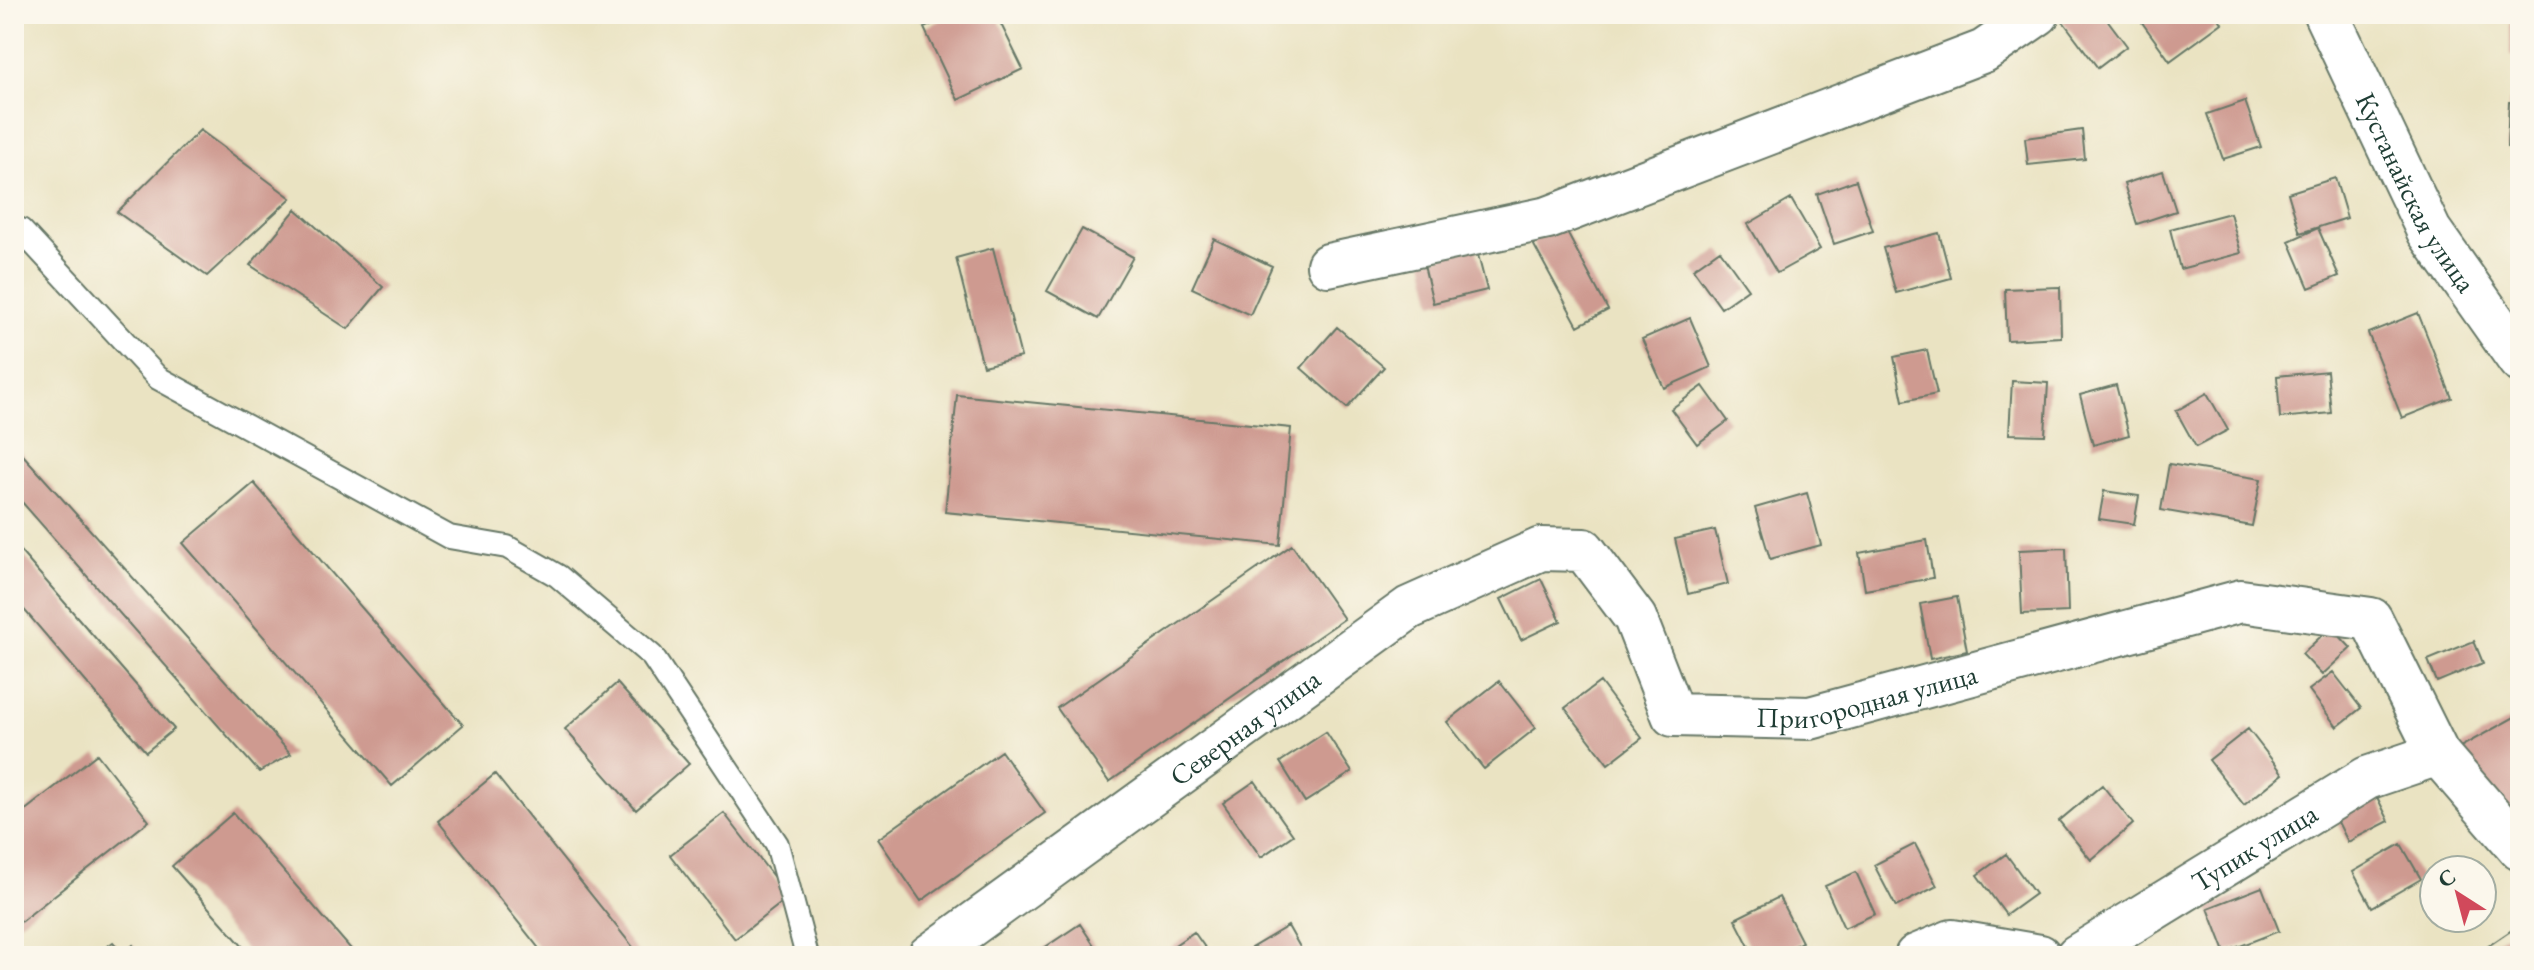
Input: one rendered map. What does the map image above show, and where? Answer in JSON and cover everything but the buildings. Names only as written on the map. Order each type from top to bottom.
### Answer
[{"type":"street","points":[[1328,265],[1548,218],[1984,51],[2038,14]]},
{"type":"street","name":"Кустанайская улица","points":[[2326,14],[2429,231],[2520,360]]},
{"type":"street","name":"Северная улица","points":[[929,956],[1409,608],[1541,549],[1584,550]]},
{"type":"street","name":"Пригородная улица","points":[[1584,550],[1635,618],[1673,715],[1810,718],[2241,601],[2371,619],[2438,754]]},
{"type":"street","points":[[2438,754],[2520,849]]},
{"type":"street","name":"Тупик улица","points":[[2077,956],[2367,778],[2438,754]]},
{"type":"street","points":[[1916,956],[1952,941],[2040,956]]},
{"type":"lane","points":[[21,230],[158,378],[449,537],[507,547],[558,576],[652,656],[777,844],[807,956]]}]
